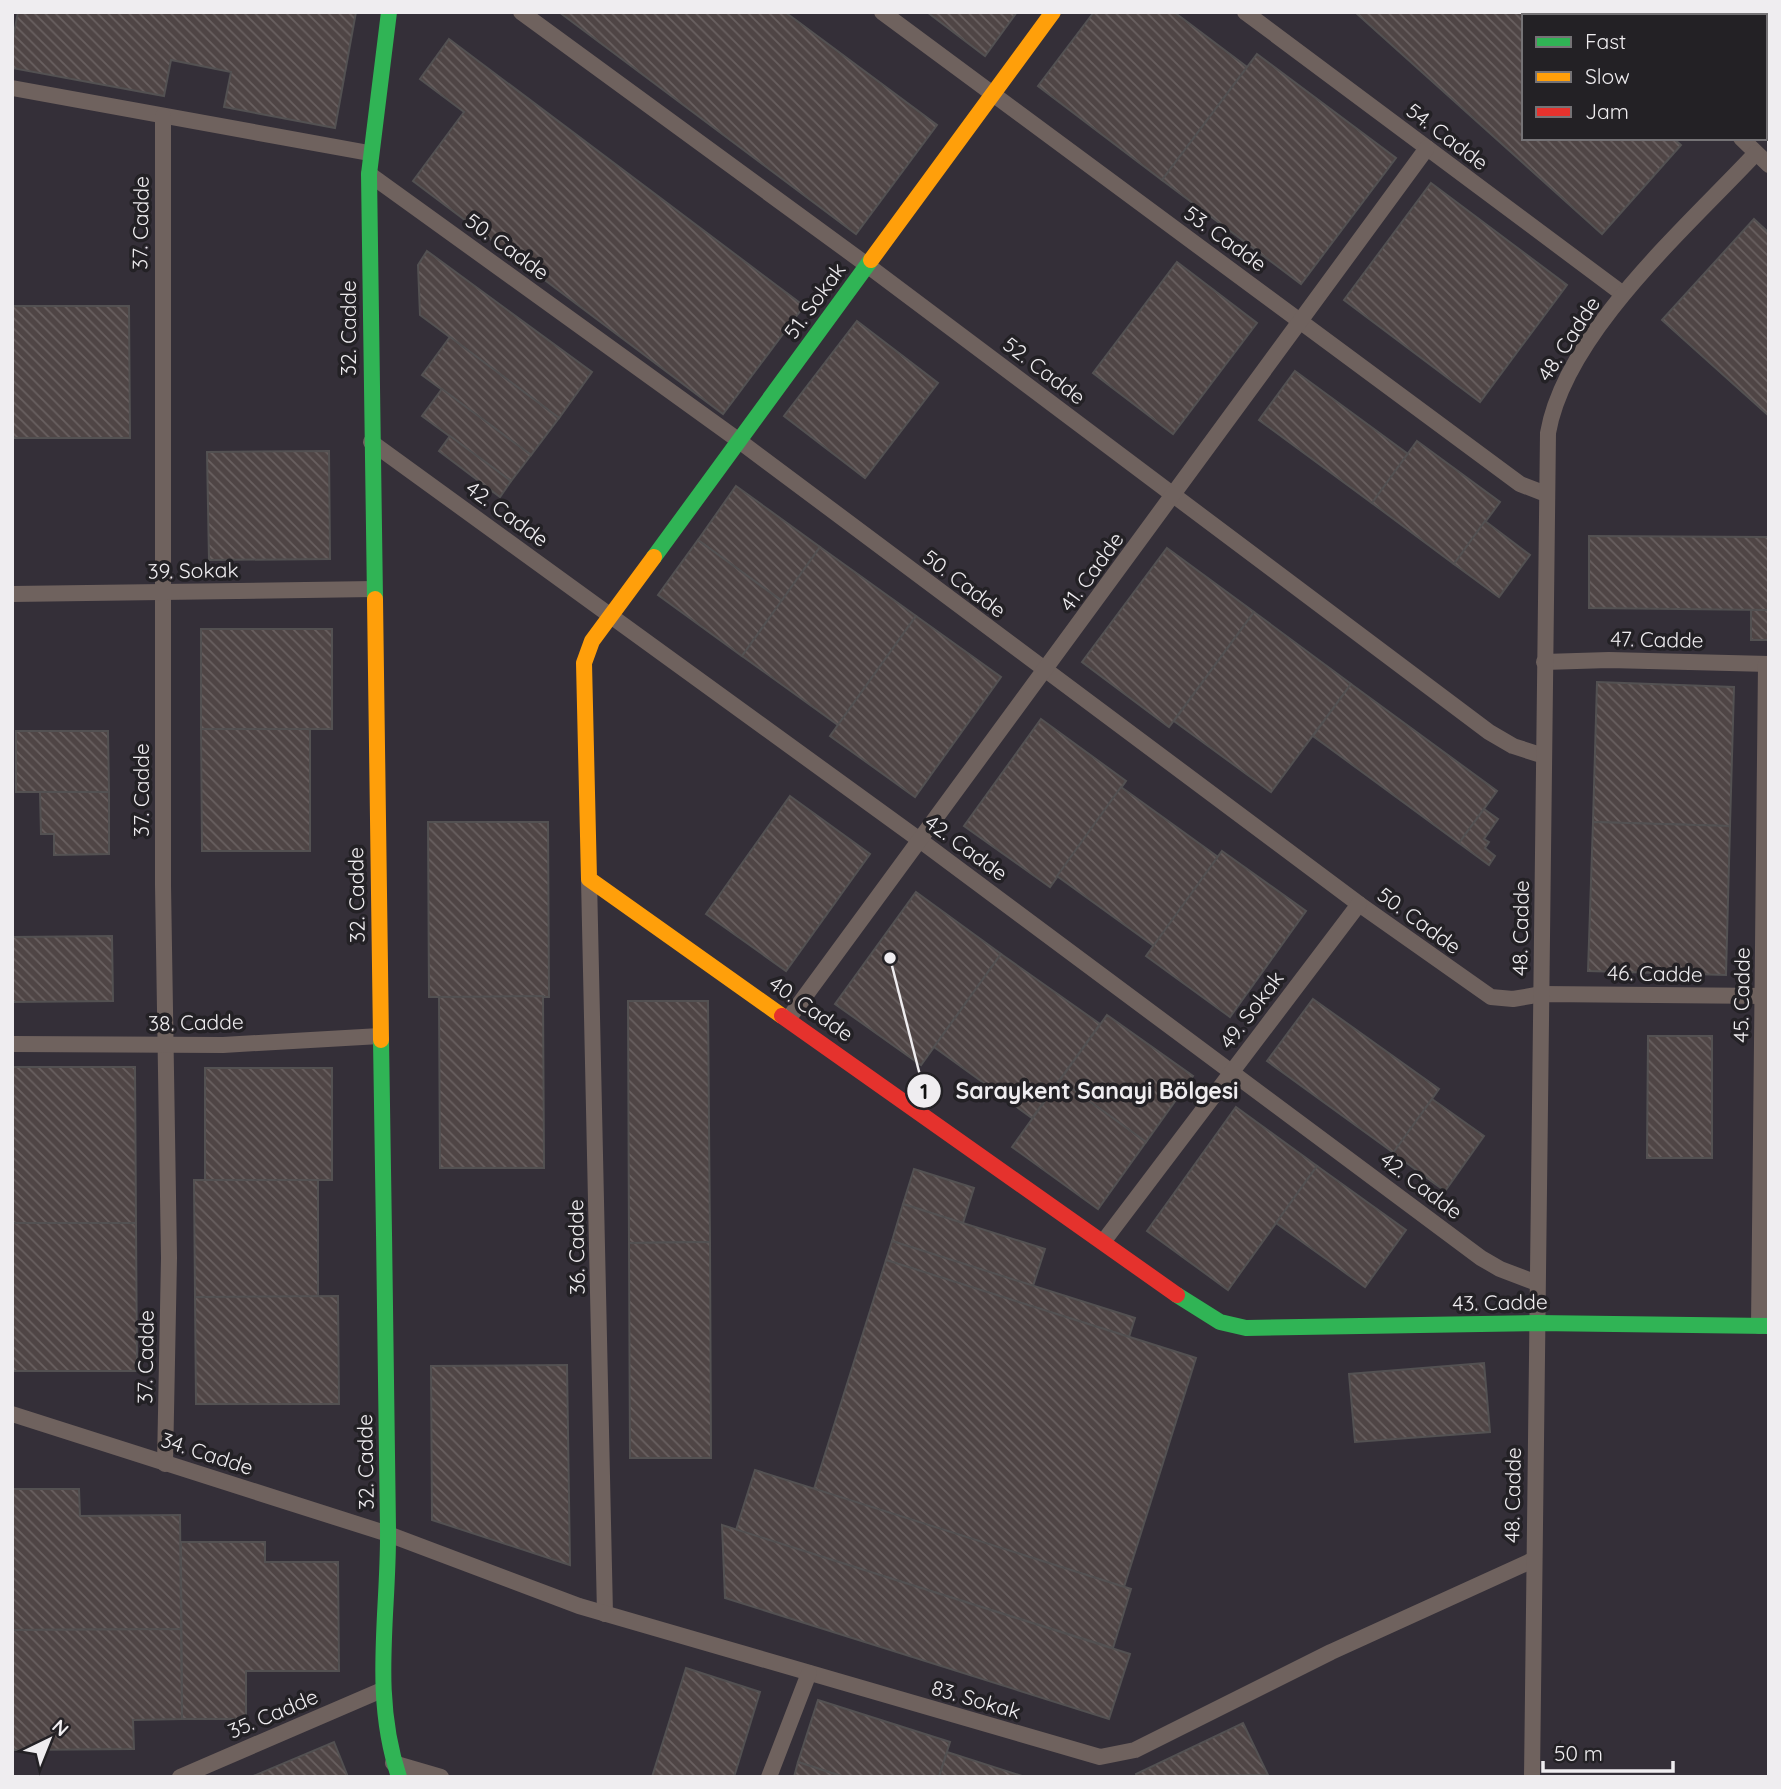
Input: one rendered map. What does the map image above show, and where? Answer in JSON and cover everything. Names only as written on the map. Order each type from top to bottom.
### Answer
[{"type":"street","name":"32. Cadde","points":[[389,12],[369,153],[369,174],[388,1535],[382,1690],[396,1770]]},
{"type":"street","name":"52. Cadde","points":[[521,12],[867,265],[1489,732],[1513,746],[1544,756]]},
{"type":"street","name":"53. Cadde","points":[[882,12],[1301,319],[1520,484],[1546,494]]},
{"type":"street","name":"51. Sokak","points":[[610,615],[1053,12]]},
{"type":"street","name":"54. Cadde","points":[[1245,12],[1623,295]]},
{"type":"street","points":[[12,88],[369,153]]},
{"type":"street","name":"37. Cadde","points":[[163,116],[163,885],[168,1045],[165,1464]]},
{"type":"street","points":[[1743,140],[1769,165]]},
{"type":"street","name":"41. Cadde","points":[[789,1018],[1427,148]]},
{"type":"street","name":"48. Cadde","points":[[1532,1777],[1548,433],[1556,395],[1596,330],[1623,295],[1756,153]]},
{"type":"street","name":"50. Cadde","points":[[369,174],[738,440],[1359,904],[1491,997],[1513,999],[1542,994]]},
{"type":"street","name":"42. Cadde","points":[[371,442],[920,841],[1481,1258],[1500,1269],[1537,1283]]},
{"type":"street","name":"39. Sokak","points":[[12,594],[374,589]]},
{"type":"street","points":[[589,879],[584,663],[592,640],[610,615]]},
{"type":"street","name":"47. Cadde","points":[[1544,662],[1609,660],[1767,664]]},
{"type":"street","name":"45. Cadde","points":[[1764,1326],[1767,664]]},
{"type":"street","name":"40. Cadde","points":[[589,879],[1191,1305],[1232,1326]]},
{"type":"street","name":"36. Cadde","points":[[589,879],[594,1004],[605,1614]]},
{"type":"street","name":"49. Sokak","points":[[1103,1242],[1359,904]]},
{"type":"street","name":"46. Cadde","points":[[1542,994],[1766,996]]},
{"type":"street","name":"38. Cadde","points":[[12,1044],[223,1045],[380,1036]]},
{"type":"street","name":"43. Cadde","points":[[1232,1326],[1273,1329],[1536,1323],[1764,1326]]},
{"type":"street","name":"34. Cadde","points":[[12,1414],[388,1535]]},
{"type":"street","name":"83. Sokak","points":[[388,1535],[605,1614],[1082,1753],[1113,1757],[1135,1750],[1331,1652],[1533,1560]]},
{"type":"street","points":[[769,1777],[809,1673]]},
{"type":"street","name":"35. Cadde","points":[[180,1777],[382,1690]]},
{"type":"street","points":[[396,1770],[441,1777]]},
{"type":"shaded area","points":[[12,12],[1769,12],[1769,1777],[12,1777]]},
{"type":"building","points":[[18,12],[356,12],[335,128],[224,107],[231,72],[171,60],[164,96],[12,68],[12,43]]},
{"type":"building","points":[[559,12],[785,12],[937,125],[856,234]]},
{"type":"building","points":[[927,12],[1017,12],[985,56]]},
{"type":"building","points":[[1094,12],[1174,12],[1247,67],[1162,180],[1038,86]]},
{"type":"building","points":[[1355,12],[1533,12],[1535,14],[1522,14],[1522,140],[1675,140],[1681,145],[1602,234]]},
{"type":"building","points":[[1683,12],[1757,14],[1685,14]]},
{"type":"building","points":[[1767,24],[1769,25],[1769,92],[1767,90]]},
{"type":"building","points":[[449,39],[804,306],[723,414],[413,181],[464,112],[420,79]]},
{"type":"building","points":[[1257,54],[1396,158],[1301,284],[1162,180]]},
{"type":"building","points":[[1431,183],[1567,285],[1480,402],[1344,300]]},
{"type":"building","points":[[1754,219],[1769,233],[1769,416],[1662,320]]},
{"type":"building","points":[[427,251],[592,372],[559,418],[420,315],[418,265]]},
{"type":"building","points":[[1177,262],[1257,323],[1173,434],[1093,373]]},
{"type":"building","points":[[12,306],[129,306],[130,438],[12,438]]},
{"type":"building","points":[[857,321],[938,383],[865,478],[784,416]]},
{"type":"building","points":[[450,337],[559,418],[531,455],[422,375]]},
{"type":"building","points":[[1295,371],[1408,454],[1372,503],[1259,420]]},
{"type":"building","points":[[442,389],[531,455],[511,481],[422,416]]},
{"type":"building","points":[[450,436],[511,481],[500,497],[439,451]]},
{"type":"building","points":[[1417,441],[1500,502],[1454,564],[1372,503]]},
{"type":"building","points":[[329,451],[330,559],[209,560],[207,452]]},
{"type":"building","points":[[736,486],[820,547],[782,601],[698,540]]},
{"type":"building","points":[[1485,521],[1530,555],[1499,597],[1454,564]]},
{"type":"building","points":[[1589,536],[1769,537],[1769,610],[1589,608]]},
{"type":"building","points":[[698,540],[782,601],[742,656],[658,595]]},
{"type":"building","points":[[820,547],[916,616],[838,725],[742,656]]},
{"type":"building","points":[[1167,548],[1254,612],[1169,727],[1082,662]]},
{"type":"building","points":[[1751,610],[1769,610],[1769,640],[1751,640]]},
{"type":"building","points":[[1254,612],[1351,684],[1271,792],[1174,721]]},
{"type":"building","points":[[916,616],[1001,677],[915,797],[830,736]]},
{"type":"building","points":[[201,629],[332,629],[332,729],[201,729]]},
{"type":"building","points":[[1597,682],[1734,687],[1730,826],[1593,822]]},
{"type":"building","points":[[1351,684],[1497,791],[1459,843],[1313,736]]},
{"type":"building","points":[[1041,719],[1126,781],[1050,887],[964,826]]},
{"type":"building","points":[[201,729],[310,729],[310,851],[202,851]]},
{"type":"building","points":[[16,731],[108,731],[109,792],[16,792]]},
{"type":"building","points":[[1121,787],[1218,857],[1154,946],[1057,876]]},
{"type":"building","points":[[40,792],[109,792],[109,854],[54,855],[54,834],[41,834]]},
{"type":"building","points":[[790,796],[870,854],[786,971],[706,914]]},
{"type":"building","points":[[1484,809],[1498,819],[1484,839],[1489,842],[1485,848],[1495,856],[1489,865],[1459,843]]},
{"type":"building","points":[[428,822],[548,822],[549,997],[429,997]]},
{"type":"building","points":[[1593,822],[1730,826],[1726,975],[1588,971]]},
{"type":"building","points":[[1222,851],[1306,911],[1230,1017],[1146,956]]},
{"type":"building","points":[[916,892],[1001,954],[921,1065],[835,1004]]},
{"type":"building","points":[[112,936],[113,1001],[12,1002],[12,937]]},
{"type":"building","points":[[1001,954],[1100,1024],[1032,1118],[934,1047]]},
{"type":"building","points":[[543,996],[544,1168],[440,1168],[439,997]]},
{"type":"building","points":[[1313,999],[1439,1089],[1394,1153],[1267,1061]]},
{"type":"building","points":[[628,1001],[708,1001],[710,1242],[629,1243]]},
{"type":"building","points":[[1107,1015],[1193,1076],[1146,1142],[1060,1080]]},
{"type":"building","points":[[1648,1036],[1712,1036],[1712,1158],[1647,1158]]},
{"type":"building","points":[[12,1067],[135,1067],[136,1223],[12,1223]]},
{"type":"building","points":[[205,1068],[332,1068],[332,1180],[205,1180]]},
{"type":"building","points":[[1060,1080],[1146,1142],[1098,1209],[1012,1147]]},
{"type":"building","points":[[1432,1099],[1484,1136],[1445,1191],[1393,1153]]},
{"type":"building","points":[[1236,1107],[1317,1166],[1228,1290],[1147,1231]]},
{"type":"building","points":[[1317,1166],[1406,1230],[1365,1287],[1276,1223]]},
{"type":"building","points":[[914,1169],[974,1188],[963,1223],[903,1204]]},
{"type":"building","points":[[194,1180],[318,1180],[318,1297],[195,1297]]},
{"type":"building","points":[[903,1204],[1045,1249],[1033,1286],[892,1241]]},
{"type":"building","points":[[12,1223],[136,1223],[137,1371],[12,1371]]},
{"type":"building","points":[[892,1241],[1135,1318],[1129,1337],[886,1260]]},
{"type":"building","points":[[710,1242],[711,1458],[630,1458],[629,1243]]},
{"type":"building","points":[[886,1260],[1196,1358],[1124,1587],[814,1489]]},
{"type":"building","points":[[338,1296],[339,1404],[196,1404],[195,1297]]},
{"type":"building","points":[[1484,1363],[1490,1432],[1355,1442],[1349,1374]]},
{"type":"building","points":[[567,1365],[570,1565],[432,1520],[431,1366]]},
{"type":"building","points":[[755,1470],[1131,1589],[1113,1648],[736,1530]]},
{"type":"building","points":[[12,1489],[79,1489],[80,1516],[180,1515],[181,1629],[12,1630]]},
{"type":"building","points":[[722,1525],[1130,1654],[1109,1719],[725,1598]]},
{"type":"building","points":[[181,1542],[265,1542],[265,1562],[338,1562],[339,1671],[246,1671],[246,1719],[182,1719]]},
{"type":"building","points":[[181,1629],[182,1719],[133,1720],[134,1749],[12,1750],[12,1630]]},
{"type":"building","points":[[686,1668],[760,1692],[734,1777],[652,1777]]},
{"type":"building","points":[[818,1700],[950,1742],[939,1777],[844,1777],[798,1762]]},
{"type":"building","points":[[1243,1723],[1268,1775],[1137,1777],[1136,1774]]},
{"type":"building","points":[[334,1742],[348,1777],[251,1777]]},
{"type":"building","points":[[947,1752],[1025,1777],[939,1777]]},
{"type":"building","points":[[798,1762],[844,1777],[794,1777]]},
{"type":"traffic: fast","points":[[375,599],[369,174],[389,12]]},
{"type":"traffic: fast","points":[[654,557],[871,260]]},
{"type":"traffic: fast","points":[[381,1040],[388,1529],[383,1684],[391,1746],[399,1777]]},
{"type":"traffic: fast","points":[[1177,1295],[1220,1322],[1246,1328],[1537,1323],[1769,1326]]},
{"type":"traffic: slow","points":[[871,260],[1053,12]]},
{"type":"traffic: slow","points":[[654,557],[592,641],[584,663],[589,879],[782,1016]]},
{"type":"traffic: slow","points":[[375,599],[381,1040]]},
{"type":"traffic: jam","points":[[782,1016],[1177,1295]]},
{"type":"place","name":"Saraykent Sanayi Bölgesi","points":[[890,958]]}]
